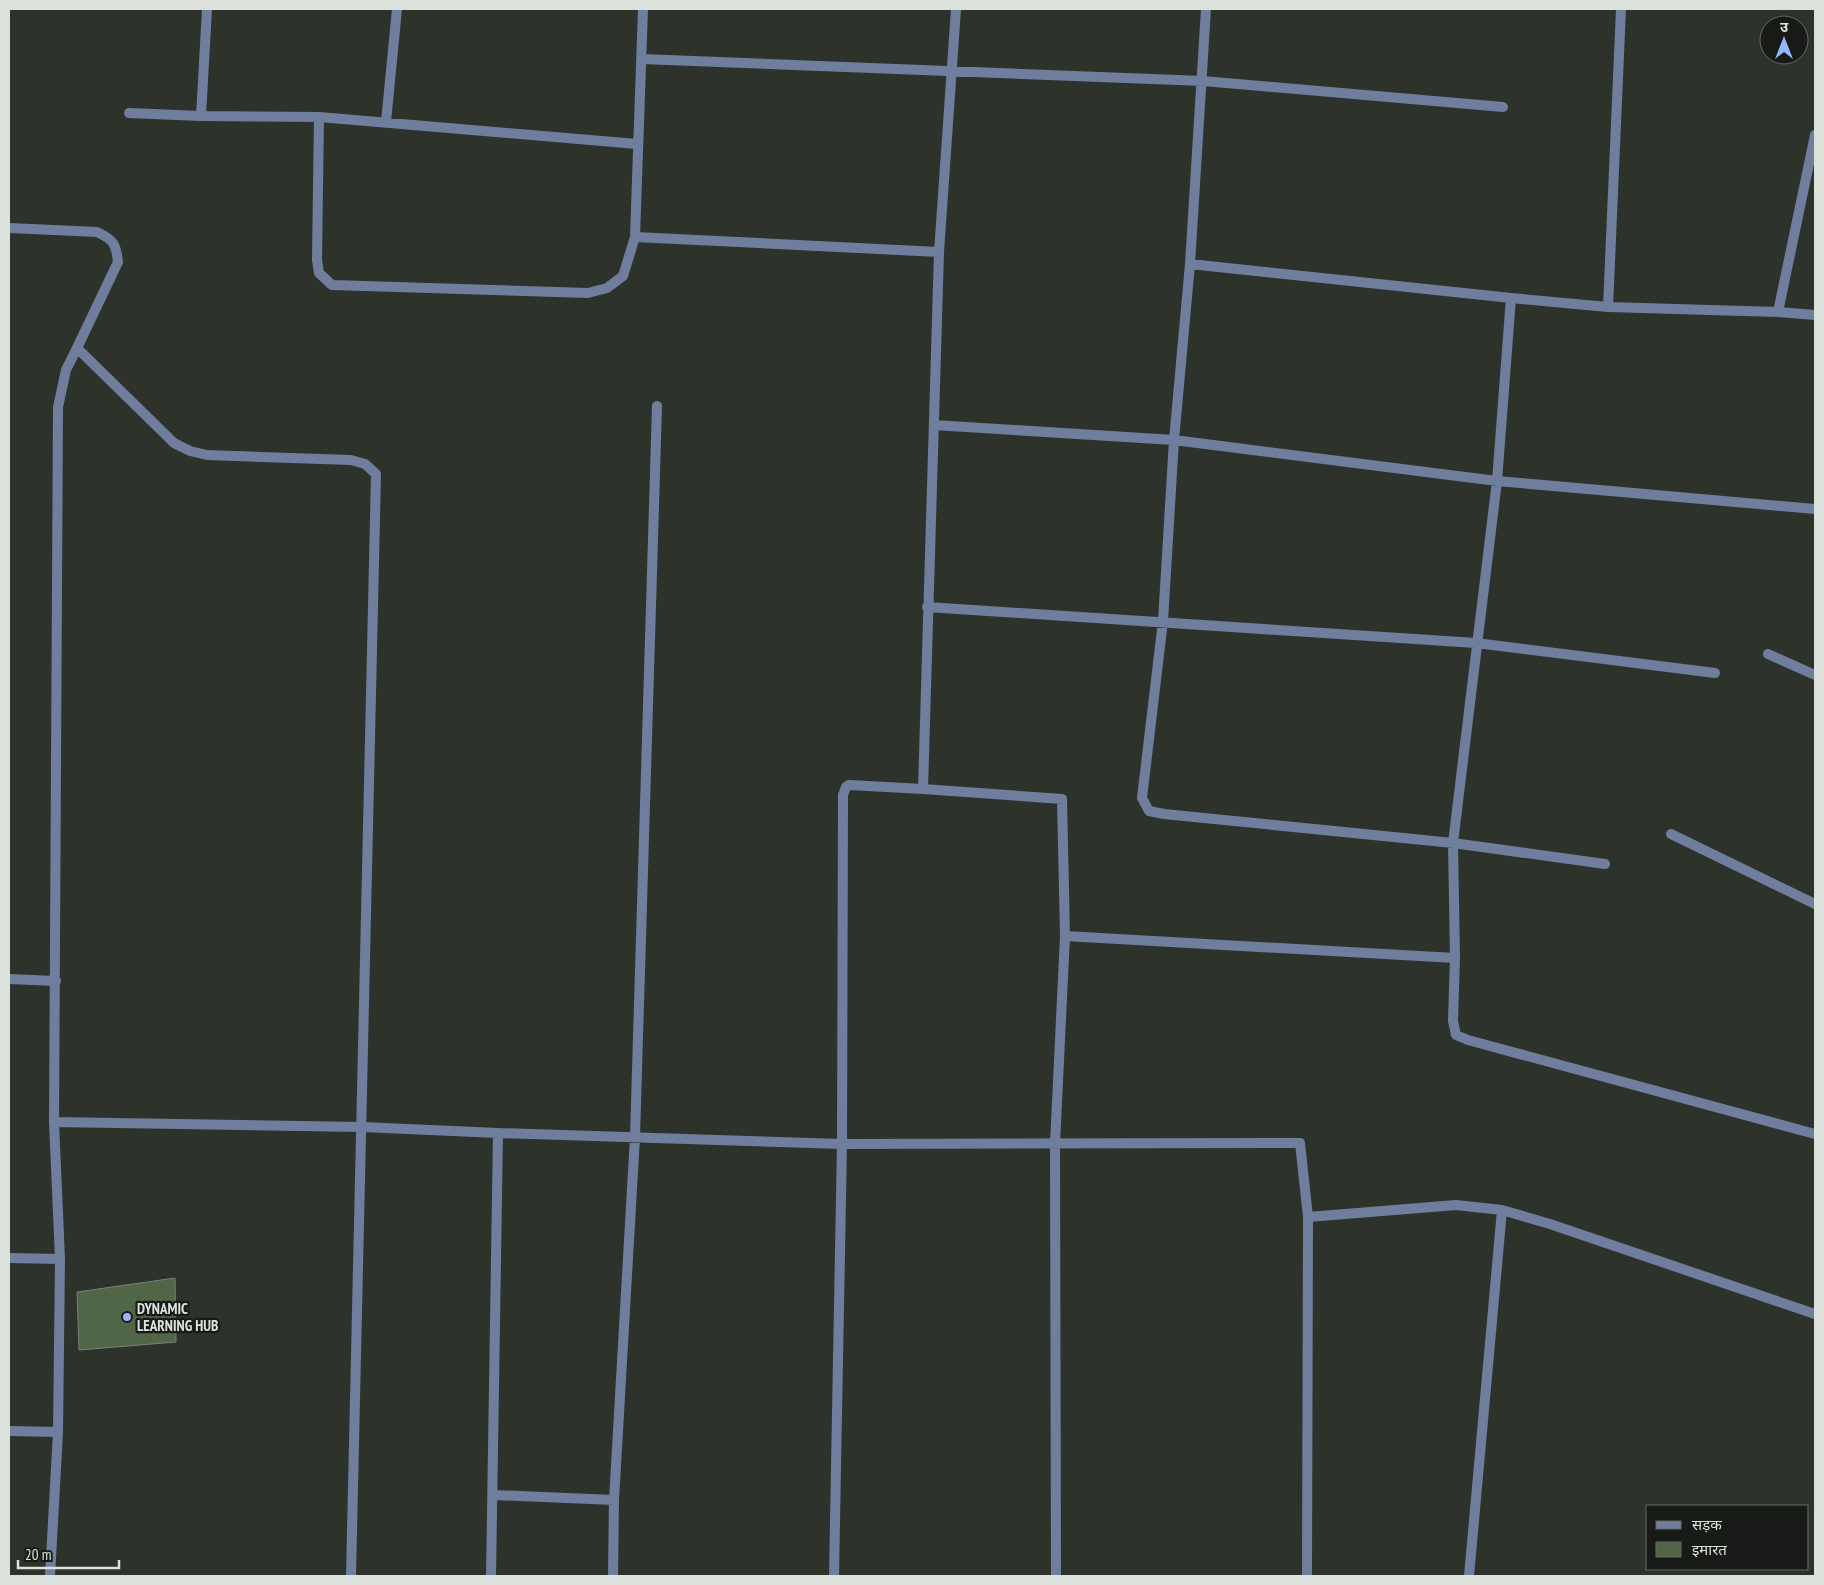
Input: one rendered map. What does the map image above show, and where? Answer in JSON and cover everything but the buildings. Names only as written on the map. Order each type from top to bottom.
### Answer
[{"type":"street","points":[[201,116],[207,9]]},
{"type":"street","points":[[386,122],[397,9]]},
{"type":"street","points":[[319,117],[317,260],[319,273],[332,285],[588,293],[607,288],[623,276],[635,237],[643,9]]},
{"type":"street","points":[[923,789],[939,252],[956,9]]},
{"type":"street","points":[[1206,9],[1190,264],[1174,440],[1162,621],[1142,798],[1149,811],[1453,843],[1604,864]]},
{"type":"street","points":[[1608,307],[1621,9]]},
{"type":"street","points":[[642,60],[1202,81],[1503,107]]},
{"type":"street","points":[[129,113],[319,117],[637,144]]},
{"type":"street","points":[[1778,312],[1815,134]]},
{"type":"street","points":[[9,228],[97,232],[110,238],[117,249],[118,262],[66,370],[58,408],[54,1122],[60,1259],[58,1432],[50,1576]]},
{"type":"street","points":[[635,237],[939,252]]},
{"type":"street","points":[[1190,264],[1608,307],[1778,312],[1815,315]]},
{"type":"street","points":[[1511,298],[1497,481],[1453,843],[1455,958],[1453,1021],[1456,1035],[1468,1040],[1815,1134]]},
{"type":"street","points":[[77,348],[174,444],[190,451],[207,455],[351,460],[366,464],[376,474],[351,1576]]},
{"type":"street","points":[[613,1576],[614,1500],[635,1137],[657,406]]},
{"type":"street","points":[[934,426],[1174,440],[1497,481],[1815,509]]},
{"type":"street","points":[[927,607],[1476,643],[1715,673]]},
{"type":"street","points":[[1768,654],[1815,675]]},
{"type":"street","points":[[834,1576],[842,1144],[843,816],[844,790],[850,785],[1062,799],[1065,936],[1055,1144],[1056,1576]]},
{"type":"street","points":[[1671,834],[1815,904]]},
{"type":"street","points":[[1065,936],[1455,958]]},
{"type":"street","points":[[9,979],[56,981]]},
{"type":"street","points":[[54,1122],[362,1127],[842,1144],[1300,1143],[1308,1217],[1306,1576]]},
{"type":"street","points":[[491,1576],[498,1133]]},
{"type":"street","points":[[1308,1217],[1456,1205],[1502,1210],[1560,1227],[1815,1314]]},
{"type":"street","points":[[1469,1576],[1502,1210]]},
{"type":"street","points":[[9,1258],[60,1259]]},
{"type":"street","points":[[9,1431],[58,1432]]},
{"type":"street","points":[[493,1495],[614,1500]]},
{"type":"place","name":"DYNAMIC LEARNING HUB","points":[[127,1317]]}]
